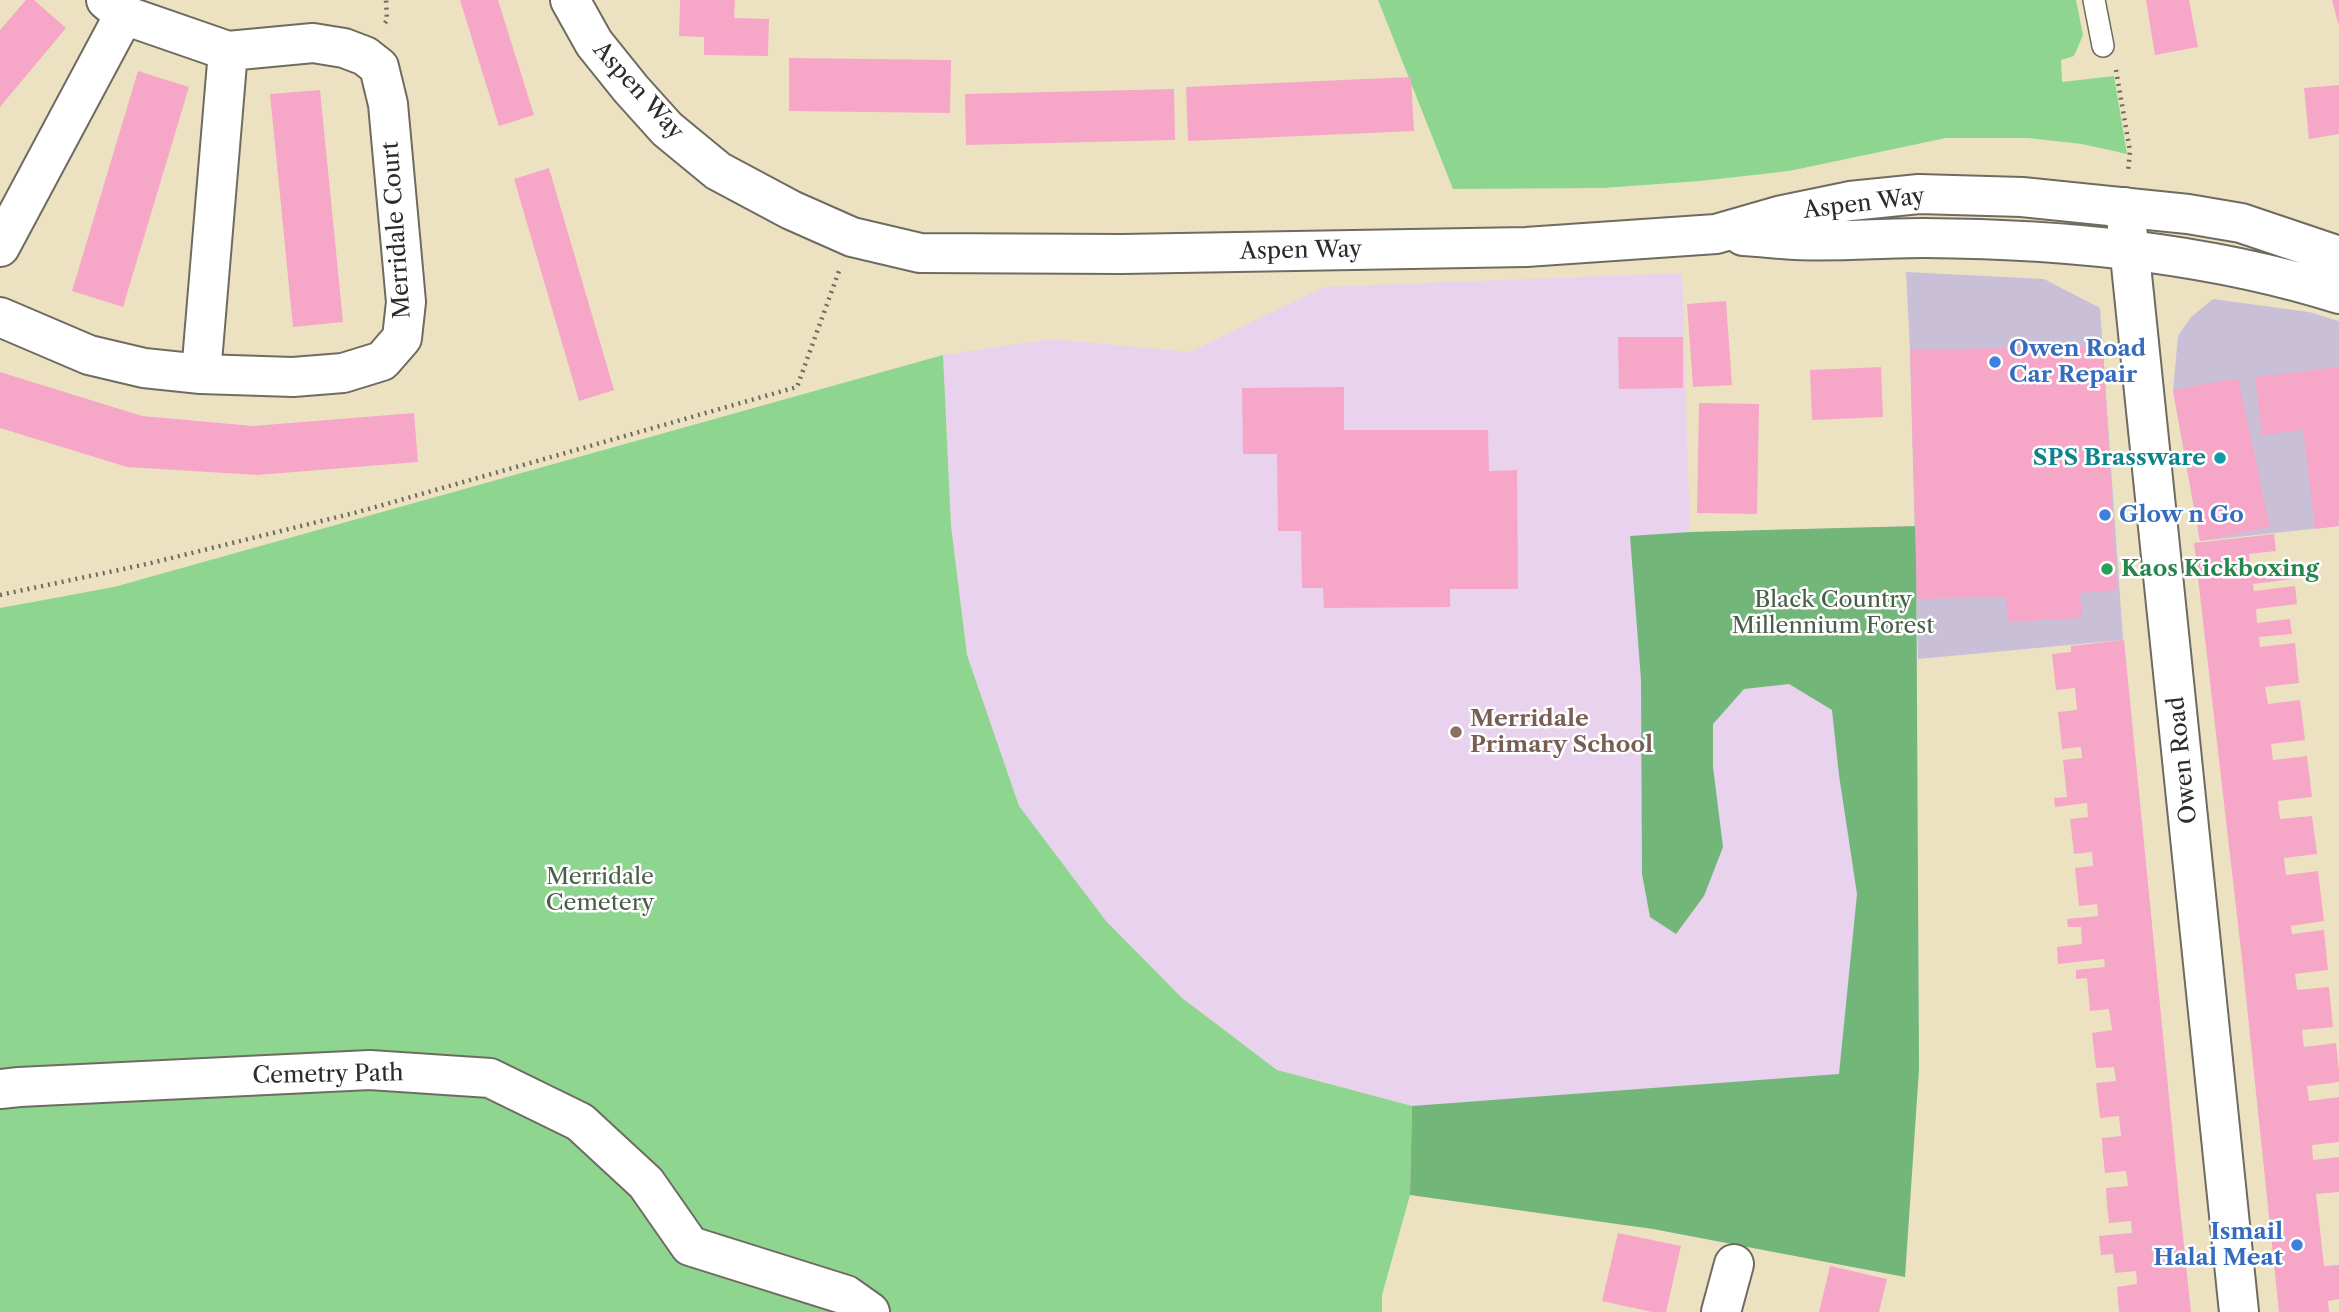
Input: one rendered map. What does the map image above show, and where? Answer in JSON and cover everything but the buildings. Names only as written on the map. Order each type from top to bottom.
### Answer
[{"type":"street","name":"Aspen Way","points":[[570,0],[594,43],[667,130],[718,171],[790,210],[852,237],[920,253],[1122,254],[1526,247],[1716,234],[1782,215],[1836,204],[1919,194],[2022,197],[2125,207],[2241,223],[2339,256]]},
{"type":"street","name":"Merridale Court","points":[[0,247],[115,8],[228,51],[313,43],[344,48],[365,56],[379,67],[388,104],[405,302],[402,338],[382,361],[343,373],[293,376],[201,374],[144,368],[89,355],[0,317]]},
{"type":"street","points":[[201,374],[228,51]]},
{"type":"street","name":"Owen Road","points":[[2125,207],[2239,1312]]},
{"type":"street","points":[[1716,234],[1798,240],[1924,238],[2042,242],[2130,250],[2295,280],[2339,294]]},
{"type":"street","name":"Cemetry Path","points":[[0,1090],[370,1070],[490,1079],[580,1122],[646,1183],[690,1246],[846,1295],[870,1312]]},
{"type":"street","points":[[1721,1312],[1734,1264]]},
{"type":"lane","points":[[2094,0],[2103,46]]},
{"type":"path","points":[[2103,46],[2113,53],[2130,151],[2125,207]]},
{"type":"path","points":[[0,595],[147,564],[358,512],[797,387],[852,237]]},
{"type":"shaded area","points":[[1906,272],[2044,279],[2100,308],[2123,640],[1918,659]]},
{"type":"shaded area","name":"Merridale Primary School","points":[[1682,273],[1690,532],[1916,526],[1919,1069],[1905,1277],[1653,1229],[1410,1195],[1412,1106],[1277,1070],[1182,998],[1106,921],[1019,806],[967,655],[951,526],[943,355],[1051,339],[1190,352],[1324,287]]},
{"type":"shaded area","points":[[2213,299],[2309,312],[2339,321],[2339,526],[2200,541],[2173,390],[2178,336],[2191,317]]},
{"type":"green space","points":[[1378,0],[2076,0],[2083,35],[2074,56],[2061,60],[2062,82],[2114,76],[2127,154],[2082,144],[2028,138],[1946,138],[1789,171],[1700,181],[1603,188],[1453,189]]},
{"type":"green space","name":"Merridale Cemetery","points":[[943,355],[951,526],[967,655],[1019,806],[1106,921],[1182,998],[1277,1070],[1412,1106],[1410,1195],[1382,1295],[1382,1312],[0,1312],[0,608],[114,587]]},
{"type":"green space","name":"Black Country Millennium Forest","points":[[1916,526],[1919,1069],[1905,1277],[1653,1229],[1410,1195],[1412,1106],[1839,1074],[1857,894],[1832,710],[1789,684],[1744,689],[1713,724],[1713,767],[1723,847],[1704,896],[1676,934],[1650,917],[1642,874],[1641,680],[1630,536]]},
{"type":"place","name":"Owen Road Car Repair","points":[[1995,362]]},
{"type":"place","name":"SPS Brassware","points":[[2220,458]]},
{"type":"place","name":"Glow n Go","points":[[2105,515]]},
{"type":"place","name":"Kaos Kickboxing","points":[[2107,569]]},
{"type":"place","name":"Merridale Primary School","points":[[1456,732]]},
{"type":"place","name":"Ismail Halal Meat","points":[[2297,1245]]}]
